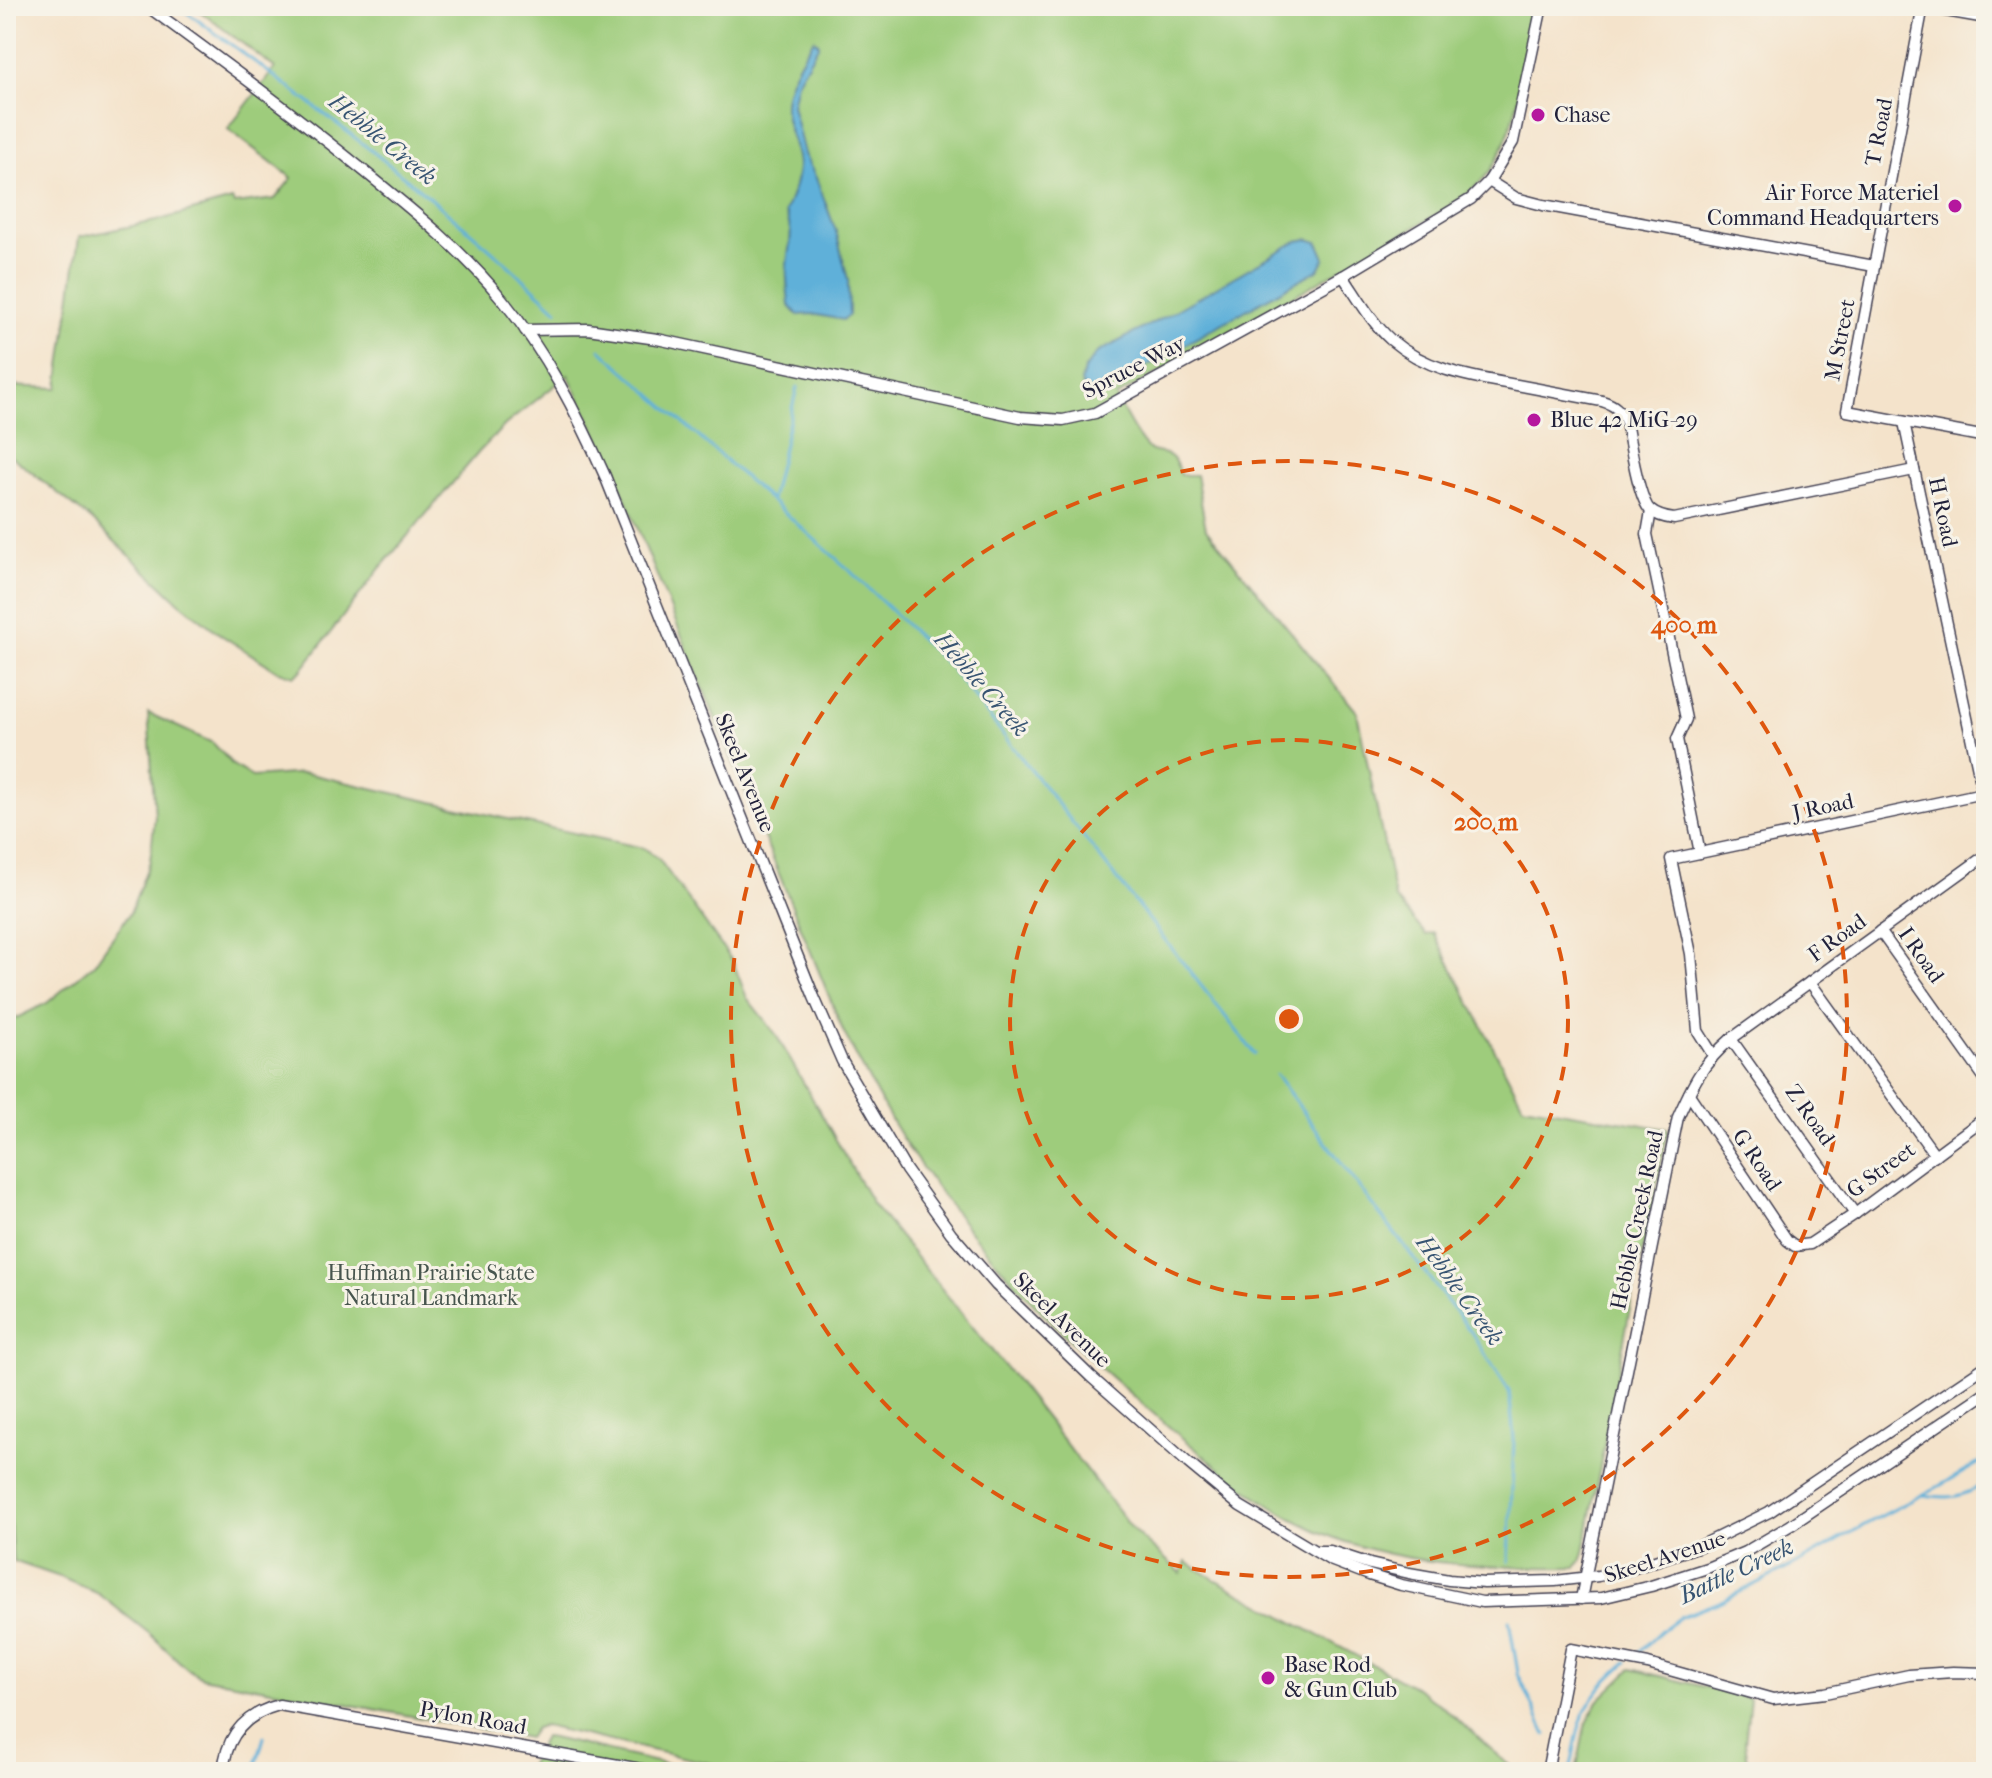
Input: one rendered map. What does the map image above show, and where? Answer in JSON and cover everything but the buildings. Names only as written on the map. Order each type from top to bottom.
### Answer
[{"type":"street","name":"Skeel Avenue","points":[[147,6],[296,116],[430,225],[491,287],[525,330],[559,380],[605,476],[781,917],[842,1061],[906,1170],[951,1233],[996,1285],[1091,1377],[1240,1506],[1330,1560],[1401,1585],[1482,1602],[1611,1596],[1707,1568],[1745,1552],[1791,1525],[1986,1393]]},
{"type":"street","name":"Spruce Way","points":[[525,330],[588,329],[634,335],[1040,420],[1063,420],[1095,413],[1343,276],[1471,199],[1489,181],[1513,142],[1542,6]]},
{"type":"street","points":[[1923,7],[1986,18]]},
{"type":"street","name":"T Road","points":[[1874,266],[1923,7]]},
{"type":"street","points":[[1489,181],[1516,198],[1543,205],[1874,266]]},
{"type":"street","name":"M Street","points":[[1874,266],[1847,411],[1904,422]]},
{"type":"street","points":[[1343,276],[1375,324],[1414,357],[1440,369],[1470,377],[1614,405],[1626,422],[1643,499],[1651,511],[1662,517],[1674,519],[1914,470]]},
{"type":"street","points":[[1904,422],[1986,437]]},
{"type":"street","name":"H Road","points":[[1904,422],[1984,795]]},
{"type":"street","points":[[1651,511],[1647,534],[1686,719],[1677,739],[1700,853]]},
{"type":"street","name":"J Road","points":[[1713,1055],[1698,1031],[1691,954],[1671,859],[1984,795]]},
{"type":"street","name":"F Road","points":[[1713,1055],[1986,855]]},
{"type":"street","name":"I Road","points":[[1880,931],[1986,1080]]},
{"type":"street","points":[[1810,982],[1935,1155]]},
{"type":"street","name":"Z Road","points":[[1731,1039],[1855,1214]]},
{"type":"street","name":"Hebble Creek Road","points":[[1581,1599],[1678,1117],[1699,1074],[1713,1055]]},
{"type":"street","name":"G Road","points":[[1689,1094],[1787,1240],[1795,1246]]},
{"type":"street","name":"G Street","points":[[1795,1246],[1810,1244],[1855,1214],[1986,1117]]},
{"type":"street","name":"Skeel Avenue","points":[[1317,1551],[1330,1551],[1409,1573],[1501,1584],[1585,1578],[1628,1570],[1700,1546],[1769,1512],[1986,1366]]},
{"type":"street","points":[[1547,1772],[1571,1649],[1629,1660],[1773,1699],[1825,1693],[1909,1675],[1986,1673]]},
{"type":"street","name":"Pylon Road","points":[[223,1771],[231,1741],[238,1730],[255,1714],[279,1705],[658,1772]]},
{"type":"green space","points":[[193,6],[1535,6],[1519,96],[1506,141],[1485,177],[1474,188],[1436,215],[1116,397],[1135,432],[1149,449],[1173,458],[1180,475],[1196,475],[1206,529],[1357,712],[1395,898],[1426,935],[1434,933],[1523,1105],[1668,1129],[1584,1552],[1576,1567],[1483,1566],[1422,1560],[1362,1547],[1287,1516],[1226,1474],[1102,1369],[1044,1314],[986,1250],[906,1144],[844,1033],[608,456],[568,375],[505,425],[479,452],[294,676],[276,670],[221,635],[179,602],[92,520],[6,452],[6,386],[58,388],[79,237],[156,221],[232,200],[234,204],[275,199],[292,178],[228,129],[275,68]]},
{"type":"green space","name":"Huffman Prairie State Natural Landmark","points":[[148,713],[213,743],[233,765],[252,777],[305,773],[644,848],[658,858],[733,962],[747,998],[775,1033],[872,1203],[1134,1531],[1181,1573],[1186,1562],[1418,1689],[1443,1707],[1514,1772],[748,1772],[544,1726],[535,1728],[528,1738],[202,1677],[187,1669],[150,1634],[99,1594],[13,1561],[6,1472],[6,1023],[47,1003],[94,964],[130,913],[150,861],[155,816]]},
{"type":"green space","points":[[1631,1669],[1750,1698],[1745,1743],[1750,1772],[1576,1772],[1585,1727],[1598,1701]]},
{"type":"green space","points":[[544,1737],[552,1738],[700,1772],[526,1772]]},
{"type":"water","points":[[814,39],[819,44],[797,82],[792,105],[804,154],[836,231],[848,280],[849,315],[843,320],[812,314],[798,315],[789,305],[787,269],[791,233],[785,212],[795,185],[798,164],[785,104],[794,73]]},
{"type":"water","points":[[1308,239],[1318,242],[1325,258],[1319,269],[1111,386],[1090,390],[1083,387],[1084,370],[1097,353],[1297,241]]},
{"type":"waterway","name":"Hebble Creek","points":[[178,6],[373,152],[467,229],[557,310]]},
{"type":"waterway","name":"Hebble Creek","points":[[600,349],[848,569],[949,666],[1255,1054]]},
{"type":"waterway","points":[[771,500],[797,387]]},
{"type":"waterway","name":"Hebble Creek","points":[[1276,1075],[1471,1332],[1509,1391],[1514,1439],[1509,1562]]},
{"type":"waterway","name":"Battle Creek","points":[[1633,1658],[1680,1617],[1717,1603],[1794,1565],[1986,1459]]},
{"type":"waterway","name":"Battle Creek","points":[[1923,1495],[1956,1496],[1986,1483]]},
{"type":"waterway","name":"Hebble Creek","points":[[1509,1620],[1518,1673],[1546,1735]]},
{"type":"waterway","name":"Battle Creek","points":[[1569,1772],[1579,1728],[1588,1707],[1608,1679],[1627,1662]]},
{"type":"waterway","points":[[254,1772],[264,1737]]},
{"type":"waterway","name":"Hebble Creek","points":[[1558,1762],[1563,1772]]},
{"type":"place","name":"Chase","points":[[1538,115]]},
{"type":"place","name":"Air Force Materiel Command Headquarters","points":[[1955,206]]},
{"type":"place","name":"Blue 42 MiG-29","points":[[1534,420]]},
{"type":"place","name":"Base Rod & Gun Club","points":[[1268,1678]]}]
